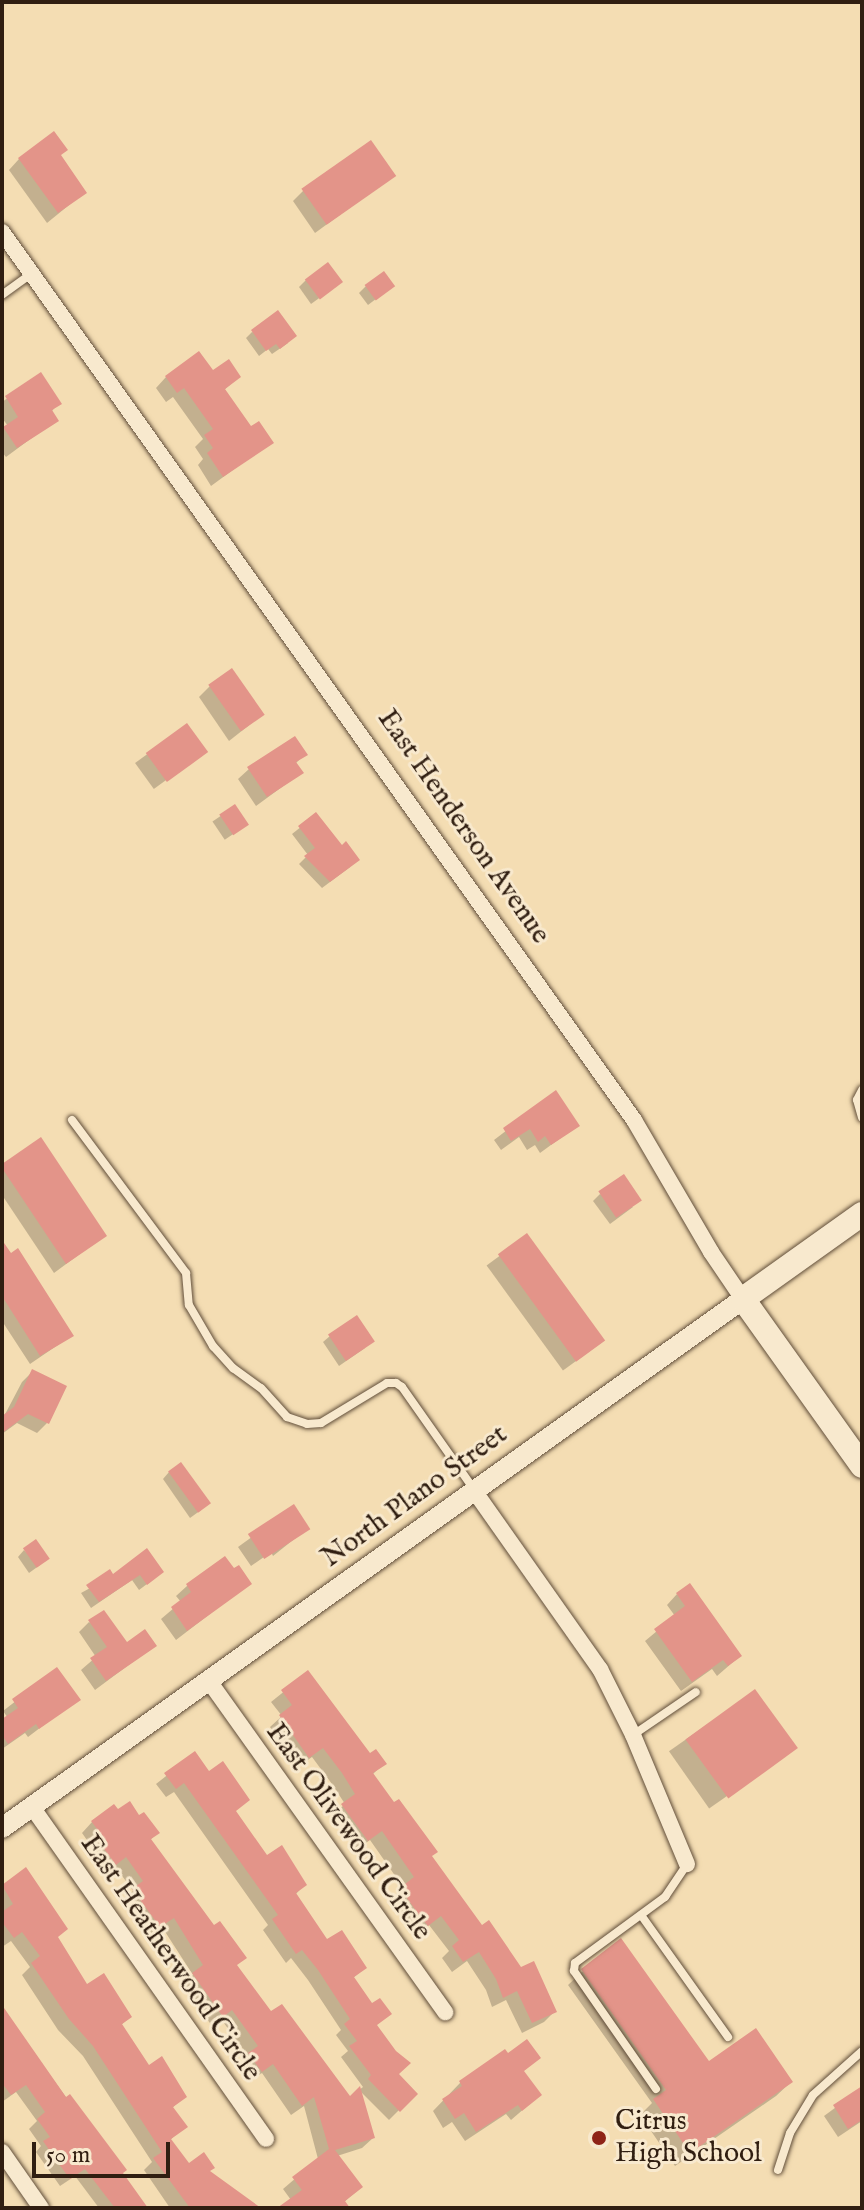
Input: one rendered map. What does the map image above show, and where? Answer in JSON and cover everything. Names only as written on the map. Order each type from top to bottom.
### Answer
[{"type":"main road","name":"North Plano Street","points":[[743,1299],[862,1214]]},
{"type":"main road","name":"East Henderson Avenue","points":[[743,1299],[862,1466]]},
{"type":"street","name":"East Henderson Avenue","points":[[2,232],[634,1120],[711,1252],[743,1299]]},
{"type":"street","name":"North Plano Street","points":[[2,1828],[743,1299]]},
{"type":"street","points":[[475,1492],[600,1669],[633,1735],[687,1864]]},
{"type":"street","name":"East Olivewood Circle","points":[[209,1681],[445,2012]]},
{"type":"street","name":"East Heatherwood Circle","points":[[32,1807],[266,2139]]},
{"type":"street","points":[[2,2152],[41,2208]]},
{"type":"lane","points":[[2,295],[32,274]]},
{"type":"lane","points":[[862,1090],[857,1100],[862,1117]]},
{"type":"lane","points":[[72,1120],[186,1273],[189,1305],[213,1346],[233,1368],[261,1388],[287,1417],[307,1424],[321,1423],[387,1383],[396,1383],[402,1387],[475,1492]]},
{"type":"lane","points":[[633,1735],[696,1692]]},
{"type":"lane","points":[[656,2089],[574,1971],[575,1963],[665,1897],[687,1864]]},
{"type":"lane","points":[[641,1915],[728,2037]]},
{"type":"lane","points":[[778,2170],[790,2133],[813,2095],[862,2051]]},
{"type":"building","points":[[54,131],[68,150],[61,155],[87,193],[58,213],[18,158]]},
{"type":"building","points":[[371,140],[396,176],[327,225],[301,189]]},
{"type":"building","points":[[328,262],[343,282],[320,299],[305,279]]},
{"type":"building","points":[[384,271],[395,286],[376,300],[365,285]]},
{"type":"building","points":[[278,310],[297,336],[280,349],[276,344],[266,351],[251,330]]},
{"type":"building","points":[[199,351],[213,370],[229,359],[241,377],[225,389],[251,426],[259,421],[274,443],[223,477],[207,453],[213,448],[204,435],[213,429],[184,388],[177,393],[165,376]]},
{"type":"building","points":[[41,372],[62,404],[52,410],[59,421],[17,448],[3,427],[18,417],[5,396]]},
{"type":"building","points":[[232,668],[265,715],[241,731],[208,685]]},
{"type":"building","points":[[187,723],[208,752],[167,782],[146,753]]},
{"type":"building","points":[[295,736],[308,755],[296,762],[304,773],[267,797],[247,767]]},
{"type":"building","points":[[235,804],[249,825],[233,835],[219,815]]},
{"type":"building","points":[[316,812],[342,845],[346,841],[360,860],[330,882],[304,856],[315,848],[298,826]]},
{"type":"building","points":[[556,1090],[580,1126],[551,1145],[545,1136],[538,1142],[530,1129],[511,1141],[503,1128]]},
{"type":"building","points":[[41,1137],[107,1236],[66,1264],[2,1168],[2,1164]]},
{"type":"building","points":[[624,1174],[642,1201],[616,1218],[598,1191]]},
{"type":"building","points":[[527,1233],[605,1341],[576,1362],[498,1254]]},
{"type":"building","points":[[2,1240],[11,1253],[18,1248],[74,1336],[40,1356],[2,1296]]},
{"type":"building","points":[[357,1315],[375,1342],[346,1361],[328,1335]]},
{"type":"building","points":[[32,1369],[67,1386],[49,1424],[28,1414],[2,1433],[2,1416],[14,1407]]},
{"type":"building","points":[[181,1462],[211,1503],[198,1513],[168,1471]]},
{"type":"building","points":[[294,1504],[310,1529],[264,1559],[248,1534]]},
{"type":"building","points":[[36,1539],[50,1559],[37,1568],[23,1548]]},
{"type":"building","points":[[147,1548],[164,1572],[147,1585],[140,1575],[99,1602],[86,1585],[110,1569],[113,1574]]},
{"type":"building","points":[[225,1556],[234,1568],[239,1565],[252,1584],[187,1631],[171,1607],[191,1592],[186,1584]]},
{"type":"building","points":[[690,1583],[742,1656],[728,1666],[723,1660],[692,1682],[654,1629],[685,1606],[676,1593]]},
{"type":"building","points":[[104,1610],[127,1642],[145,1629],[157,1646],[106,1681],[90,1658],[107,1647],[88,1620]]},
{"type":"building","points":[[57,1667],[81,1700],[39,1729],[36,1724],[8,1744],[2,1735],[2,1719],[18,1708],[12,1699]]},
{"type":"building","points":[[308,1670],[370,1753],[376,1749],[387,1764],[373,1773],[394,1802],[399,1799],[438,1852],[432,1856],[482,1925],[489,1920],[521,1967],[534,1961],[557,2012],[532,2023],[517,1991],[503,1998],[496,1979],[479,1952],[463,1962],[452,1946],[459,1940],[441,1916],[428,1926],[419,1915],[400,1888],[414,1877],[382,1831],[368,1841],[341,1804],[355,1794],[342,1773],[323,1748],[309,1758],[279,1715],[292,1705],[281,1690]]},
{"type":"building","points":[[755,1689],[798,1748],[728,1799],[685,1740]]},
{"type":"building","points":[[195,1751],[209,1771],[223,1761],[250,1800],[236,1811],[267,1855],[282,1845],[307,1885],[296,1893],[327,1939],[342,1930],[367,1968],[354,1977],[372,2003],[380,1998],[392,2014],[377,2025],[396,2051],[411,2063],[399,2074],[418,2094],[400,2112],[368,2079],[371,2075],[349,2046],[357,2041],[344,2024],[350,2019],[318,1970],[302,1950],[296,1954],[272,1919],[278,1915],[184,1783],[176,1789],[164,1773]]},
{"type":"building","points":[[130,1801],[139,1815],[144,1812],[160,1833],[151,1839],[214,1925],[220,1921],[247,1958],[237,1965],[271,2011],[282,2004],[350,2096],[360,2086],[375,2138],[335,2150],[363,2187],[345,2201],[350,2208],[277,2208],[302,2190],[292,2177],[329,2149],[314,2097],[302,2106],[273,2064],[262,2072],[248,2053],[258,2046],[232,2010],[223,2017],[192,1973],[203,1965],[174,1918],[160,1927],[132,1889],[143,1881],[126,1857],[116,1865],[99,1842],[104,1838],[91,1821],[114,1804],[118,1809]]},
{"type":"building","points":[[26,1867],[68,1929],[58,1937],[87,1984],[104,1973],[132,2017],[122,2024],[149,2065],[162,2056],[187,2097],[173,2107],[188,2127],[171,2139],[189,2163],[204,2152],[215,2168],[210,2171],[261,2208],[190,2208],[153,2158],[162,2152],[93,2046],[69,2019],[31,1963],[40,1956],[22,1932],[14,1938],[2,1922],[2,1912],[13,1904],[2,1885]]},
{"type":"building","points":[[621,1938],[709,2061],[756,2028],[793,2082],[690,2153],[653,2099],[666,2090],[581,1969]]},
{"type":"building","points":[[2,2005],[66,2097],[70,2094],[127,2170],[123,2173],[148,2208],[115,2208],[85,2169],[70,2179],[59,2164],[43,2141],[50,2137],[37,2119],[45,2112],[26,2085],[11,2095],[2,2083]]},
{"type":"building","points":[[527,2039],[541,2058],[524,2071],[542,2095],[522,2111],[518,2105],[476,2132],[464,2113],[455,2119],[442,2099],[462,2086],[459,2081],[505,2049],[508,2053]]},
{"type":"building","points":[[862,2086],[862,2120],[848,2129],[833,2105]]},
{"type":"place","name":"Citrus High School","points":[[599,2138]]}]
